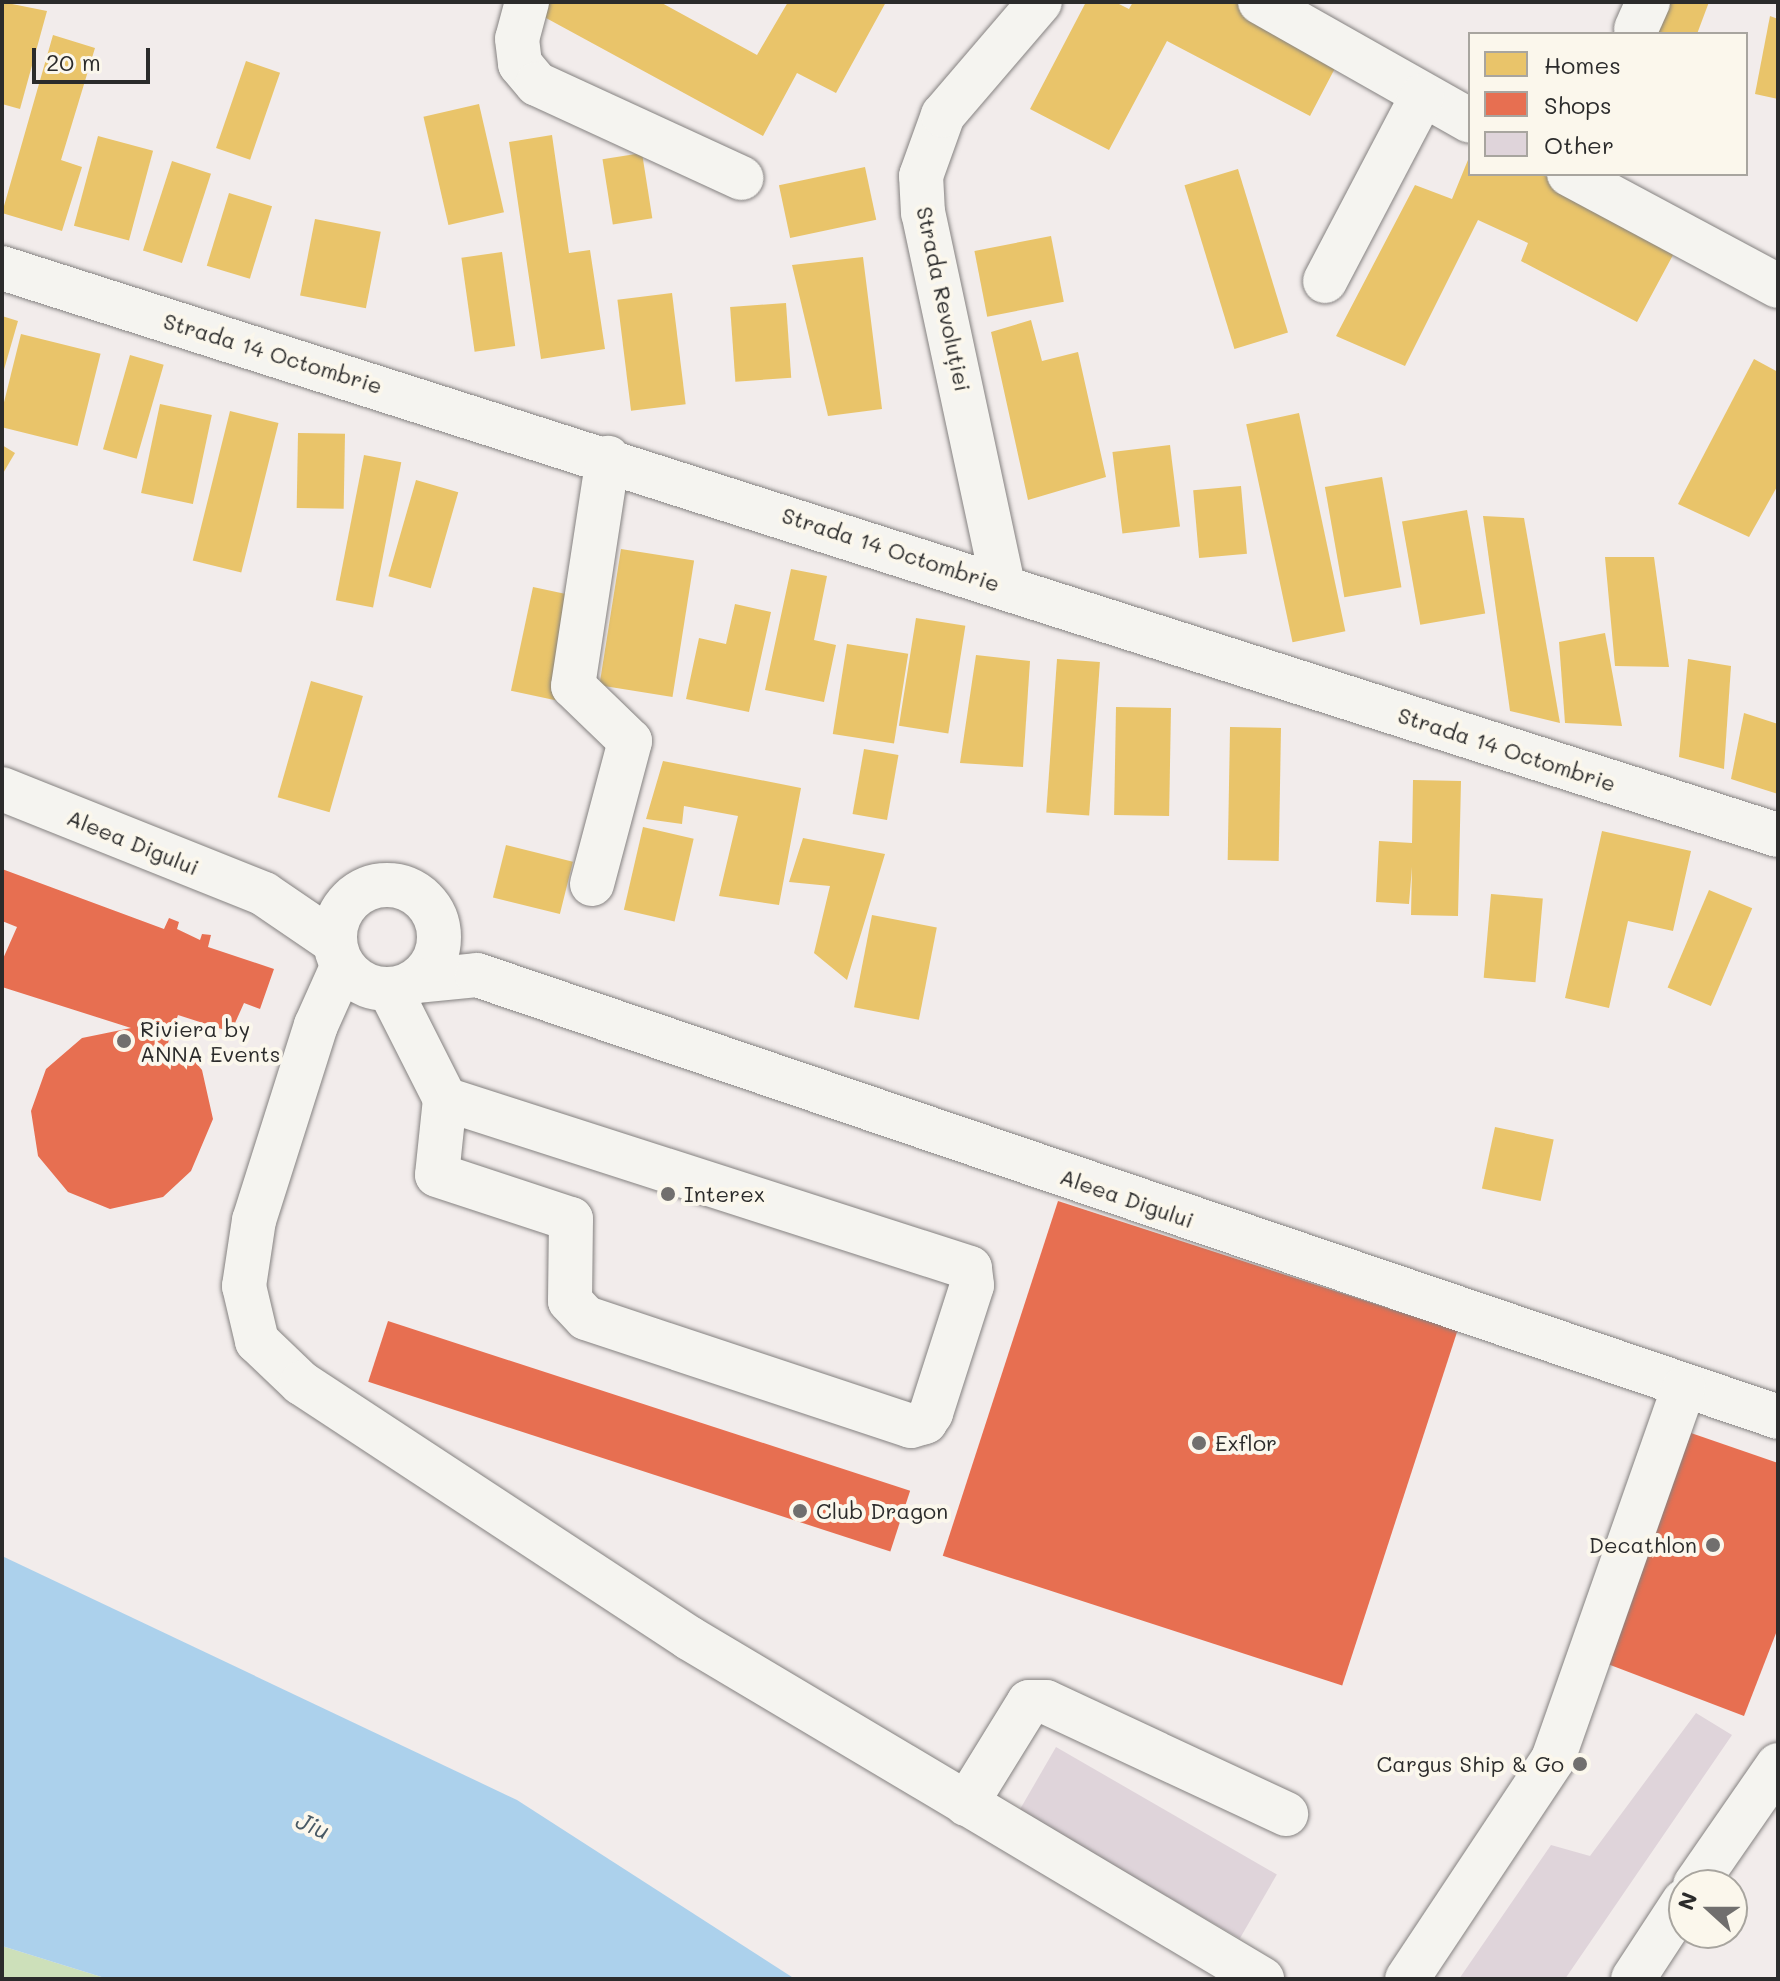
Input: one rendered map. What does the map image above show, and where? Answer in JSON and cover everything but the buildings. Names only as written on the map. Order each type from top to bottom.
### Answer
[{"type":"street","points":[[527,2],[517,39],[520,64],[537,84],[741,178]]},
{"type":"street","name":"Strada Revoluției","points":[[1003,585],[923,213],[921,176],[927,147],[943,115],[1040,2]]},
{"type":"street","points":[[1260,2],[1468,120]]},
{"type":"street","points":[[1325,281],[1422,96]]},
{"type":"street","points":[[1573,176],[1778,286]]},
{"type":"street","name":"Strada 14 Octombrie","points":[[2,268],[608,458],[1778,835]]},
{"type":"street","points":[[592,884],[630,741],[573,686],[608,458]]},
{"type":"street","name":"Aleea Digului","points":[[2,789],[264,894],[369,973],[477,975],[1684,1388],[1778,1417]]},
{"type":"street","points":[[445,1099],[970,1268],[972,1285],[931,1413],[925,1422],[911,1426],[586,1318],[570,1301],[571,1219],[437,1175],[445,1099],[369,973],[339,914],[357,893],[383,883],[411,889],[431,907],[477,975]]},
{"type":"street","name":"Aleea Digului","points":[[264,894],[357,893]]},
{"type":"street","points":[[431,907],[440,933],[434,960],[369,973],[316,1025],[254,1220],[244,1286],[257,1341],[301,1383],[676,1629],[1262,1979]]},
{"type":"street","points":[[1407,1979],[1553,1759],[1684,1388]]},
{"type":"street","points":[[966,1804],[1029,1702],[1046,1702],[1286,1814]]},
{"type":"street","points":[[1709,1869],[1759,1814],[1778,1765]]},
{"type":"street","points":[[1633,1979],[1668,1925]]},
{"type":"green space","points":[[2,1946],[108,1979],[2,1979]]},
{"type":"water","name":"Jiu","points":[[2,1556],[517,1800],[795,1979],[108,1979],[2,1946]]},
{"type":"place","name":"Riviera by ANNA Events","points":[[124,1041]]},
{"type":"place","name":"Interex","points":[[668,1194]]},
{"type":"place","name":"Exflor","points":[[1199,1443]]},
{"type":"place","name":"Club Dragon","points":[[800,1511]]},
{"type":"place","name":"Decathlon","points":[[1713,1545]]},
{"type":"place","name":"Cargus Ship & Go","points":[[1580,1764]]}]
